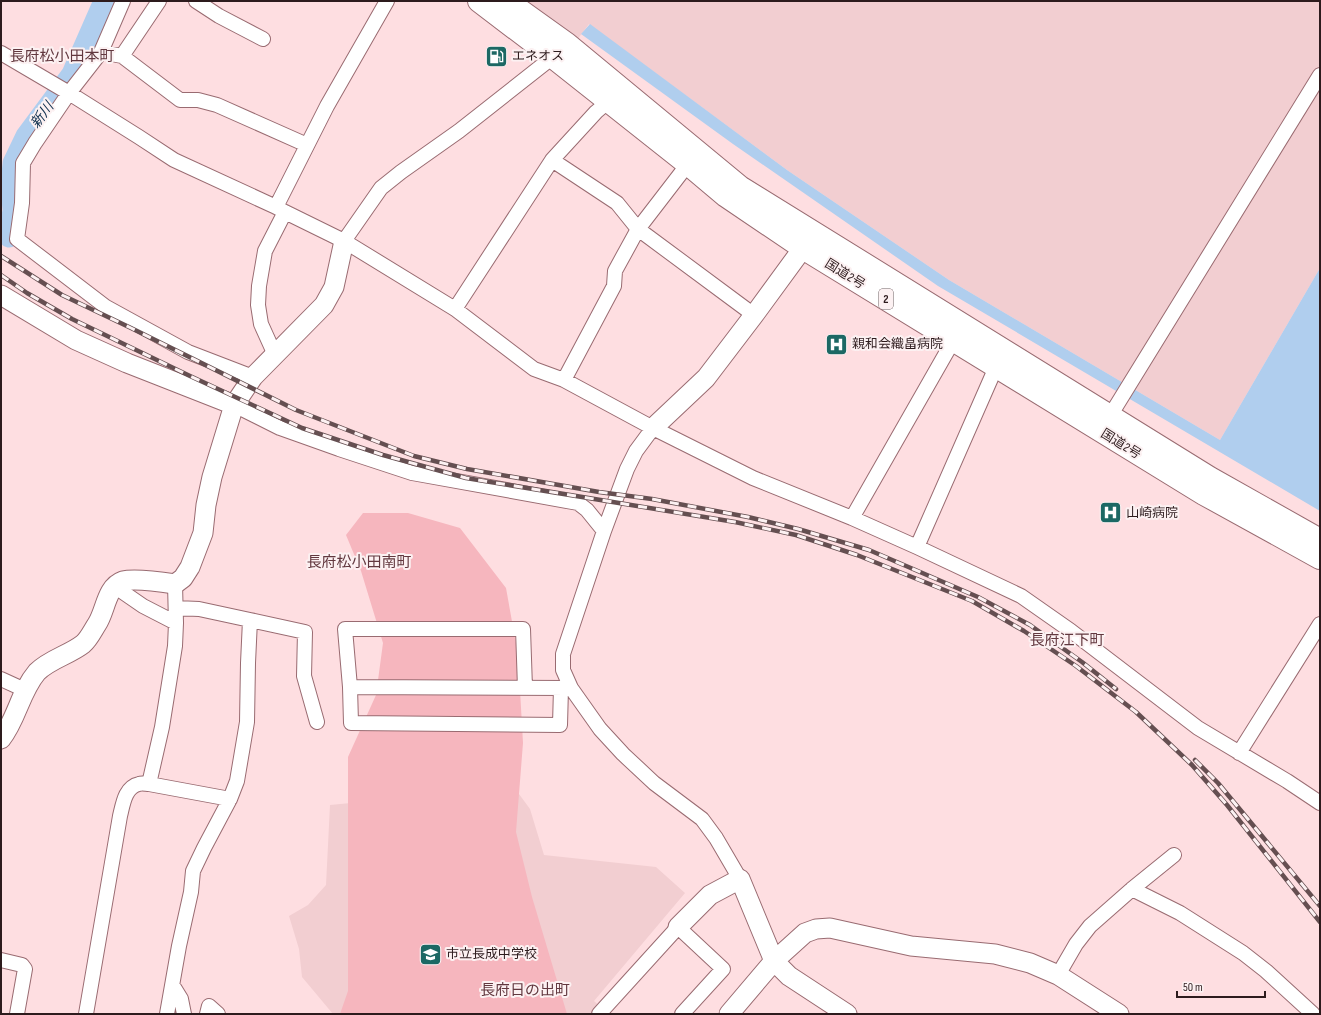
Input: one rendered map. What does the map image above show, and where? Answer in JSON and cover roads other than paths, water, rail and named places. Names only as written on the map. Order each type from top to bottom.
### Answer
[{"type":"highway","name":"国道2号","points":[[479,1],[560,51],[808,240],[953,341],[1204,494],[1320,558]]},
{"type":"highway","name":"国道2号","points":[[507,1],[560,51],[609,101],[726,196],[1116,408],[1210,478],[1320,540]]},
{"type":"street","points":[[123,1],[101,52],[69,93],[23,163],[22,203],[17,239],[106,307],[188,352],[253,377]]},
{"type":"street","points":[[122,56],[159,1]]},
{"type":"street","points":[[196,1],[219,16],[263,39]]},
{"type":"street","points":[[275,355],[261,324],[258,305],[259,286],[265,252],[280,210],[307,146],[327,106],[387,1]]},
{"type":"street","points":[[1,739],[11,723],[25,690],[37,673],[44,666],[69,654],[85,643],[99,621],[114,586],[124,581],[148,580],[175,584],[183,578],[190,567],[203,533],[206,505],[212,477],[234,405],[253,377],[324,305],[334,287],[344,241],[381,188],[400,172],[459,131],[560,51]]},
{"type":"street","points":[[101,52],[122,56],[180,100],[198,100],[217,105],[307,146]]},
{"type":"street","points":[[1,53],[139,136],[174,160],[344,241],[455,309],[534,369],[564,380],[653,428],[753,478],[917,546],[1021,596],[1072,631],[1198,728],[1287,781],[1320,803]]},
{"type":"street","points":[[1116,408],[1320,75]]},
{"type":"street","points":[[455,309],[552,160],[596,112],[609,101]]},
{"type":"street","points":[[552,160],[617,203],[638,229],[754,315]]},
{"type":"street","points":[[564,380],[614,286],[615,271],[638,229],[688,164]]},
{"type":"street","points":[[525,688],[523,629],[345,629],[350,687],[351,723],[560,724],[566,688],[563,670],[563,654],[604,531],[627,469],[636,451],[653,428],[706,378],[808,240]]},
{"type":"street","points":[[1,295],[76,340],[127,363],[234,405],[280,428],[412,473],[578,503],[587,510],[604,531]]},
{"type":"street","points":[[852,518],[953,341]]},
{"type":"street","points":[[917,546],[996,367]]},
{"type":"street","points":[[149,784],[162,727],[175,646],[175,584]]},
{"type":"street","points":[[114,586],[143,606],[176,623]]},
{"type":"street","points":[[176,608],[198,609],[305,632],[304,676],[318,722]]},
{"type":"street","points":[[167,1014],[179,946],[191,892],[193,871],[230,799],[237,781],[247,722],[250,620]]},
{"type":"street","points":[[1239,753],[1320,624]]},
{"type":"street","points":[[1,680],[25,690]]},
{"type":"street","points":[[350,687],[566,688]]},
{"type":"street","points":[[566,688],[623,754],[654,783],[702,820],[716,838],[740,879],[774,961],[790,976],[847,1014]]},
{"type":"street","points":[[86,1014],[120,816],[125,796],[130,789],[139,784],[149,784],[230,799]]},
{"type":"street","points":[[1058,975],[1076,944],[1090,926],[1174,855]]},
{"type":"street","points":[[599,1014],[678,927],[710,895],[740,879]]},
{"type":"street","points":[[1132,889],[1180,913],[1243,953],[1266,971],[1313,1014]]},
{"type":"street","points":[[678,927],[723,969],[682,1014]]},
{"type":"street","points":[[729,1014],[774,961],[805,934],[816,929],[830,928],[911,946],[995,954],[1030,963],[1058,975],[1119,1014]]},
{"type":"street","points":[[1,960],[22,965],[24,969],[17,1014]]},
{"type":"street","points":[[173,986],[181,998],[184,1014]]},
{"type":"street","points":[[207,1014],[209,1006],[218,1014]]},
{"type":"water","points":[[590,24],[787,170],[949,280],[1220,440],[1320,268],[1320,511],[938,286],[733,144],[581,34]]},
{"type":"waterway","name":"新川","points":[[9,237],[13,210],[11,187],[13,163],[26,136],[72,74],[104,1]]},
{"type":"railway","points":[[1,256],[62,295],[296,410],[414,456],[467,469],[599,492],[652,499],[748,517],[798,529],[869,550],[978,597],[1030,625],[1082,662],[1116,689]]},
{"type":"railway","points":[[1,275],[27,293],[72,319],[302,428],[383,455],[466,478],[735,522],[796,535],[857,555],[972,601],[1024,631],[1076,666],[1136,712],[1192,765],[1227,805],[1320,922]]},
{"type":"railway","points":[[1195,760],[1218,783],[1320,906]]},
{"type":"place","name":"エネオス","points":[[496,56]]},
{"type":"place","name":"親和会織畠病院","points":[[836,344]]},
{"type":"place","name":"山崎病院","points":[[1111,513]]},
{"type":"place","name":"市立長成中学校","points":[[430,954]]},
{"type":"district","name":"長府松小田本町","points":[[62,56]]},
{"type":"district","name":"長府松小田南町","points":[[359,562]]},
{"type":"district","name":"長府江下町","points":[[1067,640]]},
{"type":"district","name":"長府日の出町","points":[[525,990]]}]
